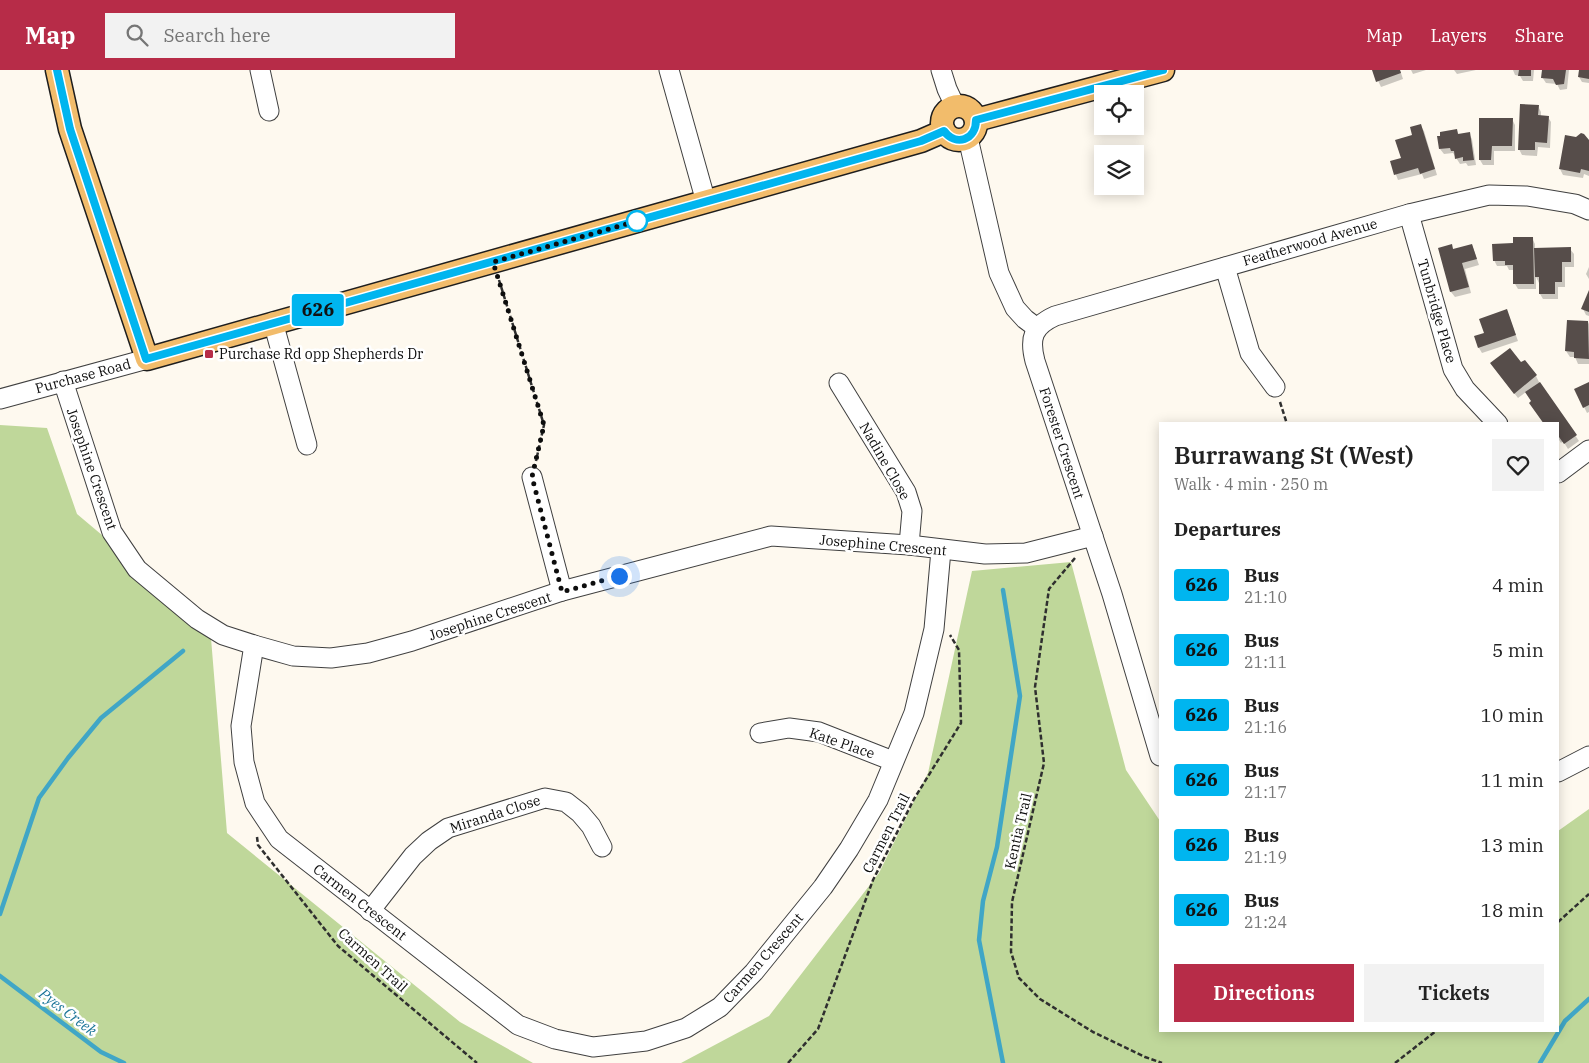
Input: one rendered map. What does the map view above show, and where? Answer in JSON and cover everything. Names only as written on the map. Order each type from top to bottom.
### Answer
[{"type":"main road","points":[[57,70],[70,129],[146,359]]},
{"type":"main road","points":[[972,129],[971,110],[967,107],[956,106],[951,108],[942,120],[944,131],[952,138],[963,140],[972,129],[1163,70]]},
{"type":"main road","name":"Purchase Road","points":[[146,359],[921,141],[944,131]]},
{"type":"street","points":[[260,70],[269,112]]},
{"type":"street","points":[[669,70],[706,202]]},
{"type":"street","points":[[941,70],[947,89],[956,106]]},
{"type":"street","points":[[972,129],[999,273],[1015,308],[1037,328]]},
{"type":"street","name":"Featherwood Avenue","points":[[1037,328],[1045,320],[1055,316],[1225,266],[1409,214],[1489,196],[1527,196],[1575,204],[1589,210]]},
{"type":"street","name":"Tunbridge Place","points":[[1409,214],[1453,368],[1465,389],[1496,422]]},
{"type":"street","points":[[1225,266],[1250,353],[1275,387]]},
{"type":"street","points":[[273,322],[307,445]]},
{"type":"street","name":"Forester Crescent","points":[[1037,328],[1031,346],[1035,361],[1093,536],[1159,753]]},
{"type":"street","name":"Purchase Road","points":[[0,399],[146,359]]},
{"type":"street","name":"Josephine Crescent","points":[[63,381],[112,532],[137,569],[197,620],[223,634],[293,656],[331,658],[368,653],[412,642],[562,592],[771,536],[909,545],[985,554],[1026,553],[1093,536]]},
{"type":"street","name":"Nadine Close","points":[[839,383],[906,492],[912,511],[909,545]]},
{"type":"street","points":[[1559,472],[1589,450]]},
{"type":"street","points":[[532,477],[562,592]]},
{"type":"street","name":"Carmen Crescent","points":[[254,645],[241,726],[244,762],[256,803],[279,839],[518,1024],[555,1040],[593,1047],[646,1041],[686,1028],[720,1007],[754,972],[823,888],[849,849],[878,800],[914,713],[934,629],[941,550]]},
{"type":"street","name":"Kate Place","points":[[760,733],[789,728],[819,732],[894,761]]},
{"type":"street","points":[[1559,771],[1589,756]]},
{"type":"street","name":"Miranda Close","points":[[370,911],[413,856],[429,841],[448,828],[545,798],[566,802],[580,814],[592,826],[602,847]]},
{"type":"path","points":[[493,262],[544,425],[532,477]]},
{"type":"path","points":[[1275,387],[1286,422]]},
{"type":"path","name":"Kentia Trail","points":[[1093,536],[1050,589],[1035,687],[1044,763],[1012,902],[1011,952],[1019,978],[1040,999],[1093,1032],[1162,1063]]},
{"type":"path","name":"Carmen Trail","points":[[788,1063],[818,1029],[873,880],[914,799],[960,723],[959,650],[950,634]]},
{"type":"path","name":"Carmen Trail","points":[[256,803],[258,846],[338,946],[477,1063]]},
{"type":"path","points":[[1559,921],[1589,894]]},
{"type":"path","points":[[1395,1063],[1435,1032]]},
{"type":"green space","points":[[0,425],[47,428],[77,514],[210,626],[227,833],[460,1022],[533,1063],[0,1063]]},
{"type":"green space","points":[[1071,562],[1126,770],[1159,820],[1159,1032],[1559,1032],[1559,830],[1589,809],[1589,1063],[681,1063],[769,1016],[879,873],[928,773],[972,571]]},
{"type":"building","points":[[1372,70],[1400,70],[1401,73],[1376,82]]},
{"type":"building","points":[[1519,70],[1531,70],[1531,76],[1518,76]]},
{"type":"building","points":[[1542,70],[1566,70],[1564,84],[1556,85],[1553,79],[1541,78]]},
{"type":"building","points":[[1579,70],[1589,70],[1589,79],[1578,77]]},
{"type":"building","points":[[1520,104],[1539,105],[1538,115],[1549,116],[1547,143],[1535,142],[1535,150],[1518,150]]},
{"type":"building","points":[[1479,118],[1513,118],[1512,146],[1492,146],[1491,160],[1479,160]]},
{"type":"building","points":[[1421,124],[1435,169],[1420,174],[1418,168],[1394,175],[1390,161],[1401,158],[1395,140],[1412,135],[1410,127]]},
{"type":"building","points":[[1457,129],[1458,134],[1470,132],[1474,160],[1463,161],[1463,157],[1455,159],[1454,151],[1451,151],[1450,148],[1439,149],[1437,136],[1440,136],[1440,132]]},
{"type":"building","points":[[1581,133],[1589,140],[1589,171],[1581,169],[1580,173],[1559,169],[1565,135],[1576,137]]},
{"type":"building","points":[[1513,237],[1533,237],[1534,284],[1513,284],[1513,265],[1505,265],[1505,261],[1493,261],[1492,244],[1513,243]]},
{"type":"building","points":[[1452,244],[1453,249],[1472,244],[1477,259],[1462,263],[1469,287],[1450,292],[1438,248]]},
{"type":"building","points":[[1571,247],[1571,262],[1562,262],[1562,282],[1555,282],[1555,294],[1539,294],[1539,277],[1535,277],[1534,248]]},
{"type":"building","points":[[1589,290],[1589,312],[1581,309]]},
{"type":"building","points":[[1507,309],[1516,335],[1478,348],[1474,336],[1484,333],[1479,319]]},
{"type":"building","points":[[1567,320],[1588,321],[1589,359],[1574,358],[1574,352],[1565,351]]},
{"type":"building","points":[[1510,348],[1521,362],[1525,360],[1537,375],[1514,394],[1490,363]]},
{"type":"building","points":[[1540,382],[1577,435],[1564,444],[1559,437],[1559,422],[1543,422],[1529,403],[1531,401],[1525,392]]},
{"type":"building","points":[[1589,382],[1589,405],[1583,408],[1574,389]]},
{"type":"waterway","points":[[1003,590],[1020,696],[997,847],[983,901],[979,940],[1003,1063]]},
{"type":"waterway","points":[[0,914],[39,798],[68,758],[101,718],[183,651]]},
{"type":"waterway","name":"Pyes Creek","points":[[0,976],[101,1052],[124,1063]]},
{"type":"waterway","name":"Pyes Creek","points":[[1559,1031],[1565,1021],[1589,999]]},
{"type":"waterway","name":"Pyes Creek","points":[[1540,1063],[1558,1032]]},
{"type":"bus line","name":"626","points":[[57,70],[70,129],[146,359],[921,141],[944,131],[952,138],[963,140],[972,135],[975,130],[976,120],[1163,70]]},
{"type":"place","name":"Purchase Rd opp Shepherds Dr","points":[[209,354]]},
{"type":"route","points":[[619,576],[562,592],[532,477],[544,425],[493,262],[637,221]]}]
